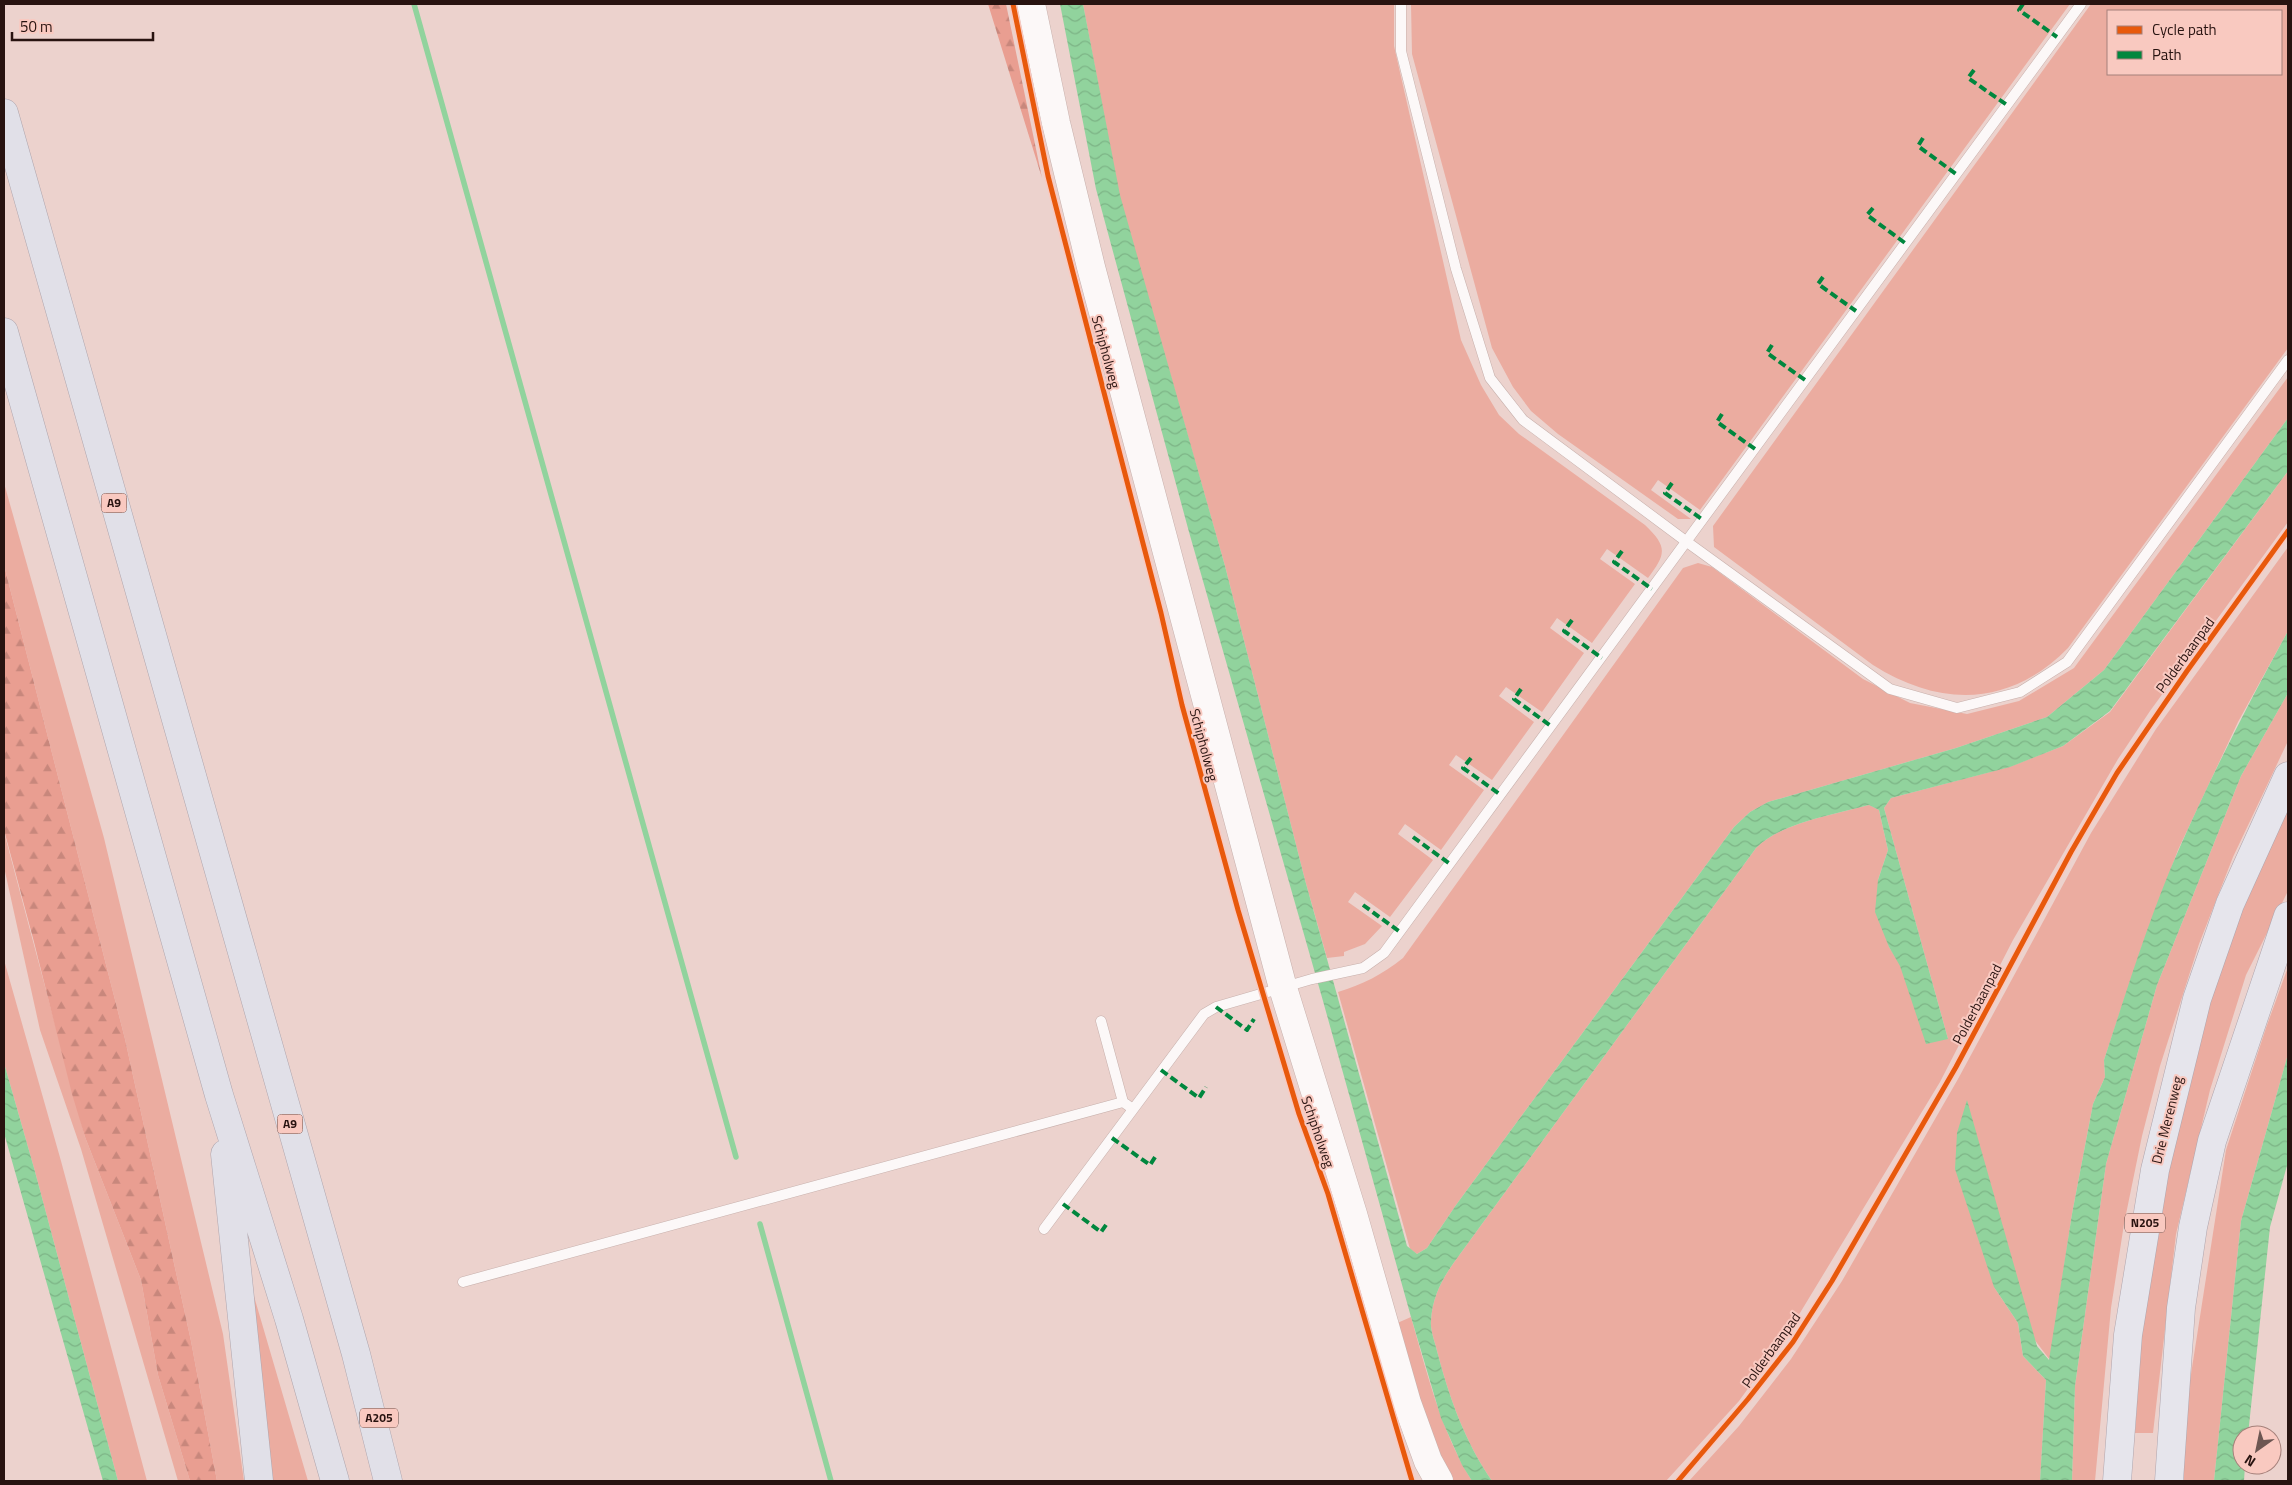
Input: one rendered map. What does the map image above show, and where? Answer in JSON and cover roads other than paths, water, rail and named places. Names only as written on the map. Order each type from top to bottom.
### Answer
[{"type":"highway","name":"A9","points":[[4,113],[356,1354],[388,1481]]},
{"type":"highway","points":[[4,332],[219,1096],[289,1319],[335,1481]]},
{"type":"highway","name":"Drie Merenweg","points":[[2117,1481],[2128,1335],[2138,1260],[2155,1170],[2197,999],[2230,904],[2288,776]]},
{"type":"highway","points":[[2169,1481],[2181,1308],[2193,1227],[2212,1141],[2288,916]]},
{"type":"highway","points":[[219,1096],[259,1481]]},
{"type":"highway","name":"A205","points":[[356,1354],[402,1481]]},
{"type":"main road","name":"Schipholweg","points":[[1031,4],[1056,123],[1091,267],[1283,988],[1353,1214],[1408,1403],[1428,1461],[1439,1481]]},
{"type":"lane","points":[[1401,4],[1401,51],[1456,269],[1490,378],[1522,420],[1890,689],[1957,708],[2020,692],[2068,662],[2288,360]]},
{"type":"lane","points":[[1044,1229],[1204,1014],[1216,1007],[1312,979],[1363,968],[1376,962],[1384,954],[2081,4]]},
{"type":"lane","points":[[1101,1020],[1124,1102],[1133,1109]]},
{"type":"lane","points":[[463,1282],[1124,1102]]},
{"type":"water","points":[[1060,4],[1083,4],[1120,195],[1225,566],[1305,880],[1407,1246],[1417,1254],[1427,1248],[1456,1205],[1734,827],[1750,812],[1768,802],[1956,748],[2047,717],[2104,670],[2288,418],[2288,471],[2110,711],[2063,746],[2010,767],[1891,798],[1884,808],[1948,1039],[1926,1044],[1900,966],[1889,947],[1875,912],[1878,880],[1888,850],[1879,810],[1869,805],[1809,820],[1780,832],[1756,848],[1455,1261],[1438,1289],[1433,1304],[1431,1325],[1442,1368],[1466,1435],[1492,1481],[1472,1481],[1462,1465],[1441,1418],[1411,1317],[1189,532],[1096,189]]},
{"type":"water","points":[[2288,631],[2288,693],[2241,776],[2157,985],[2106,1164],[2075,1386],[2072,1481],[2040,1481],[2046,1380],[2023,1356],[2018,1323],[1994,1287],[1955,1169],[1957,1133],[1967,1100],[2037,1346],[2049,1360],[2072,1214],[2093,1104],[2105,1077],[2104,1060],[2130,980],[2168,875],[2204,793]]},
{"type":"water","points":[[2288,1054],[2288,1162],[2270,1227],[2249,1425],[2232,1425],[2232,1475],[2244,1475],[2244,1481],[2214,1481],[2241,1221]]},
{"type":"water","points":[[4,1063],[118,1481],[103,1481],[4,1133]]},
{"type":"waterway","points":[[414,4],[736,1157]]},
{"type":"waterway","points":[[760,1224],[831,1481]]}]
